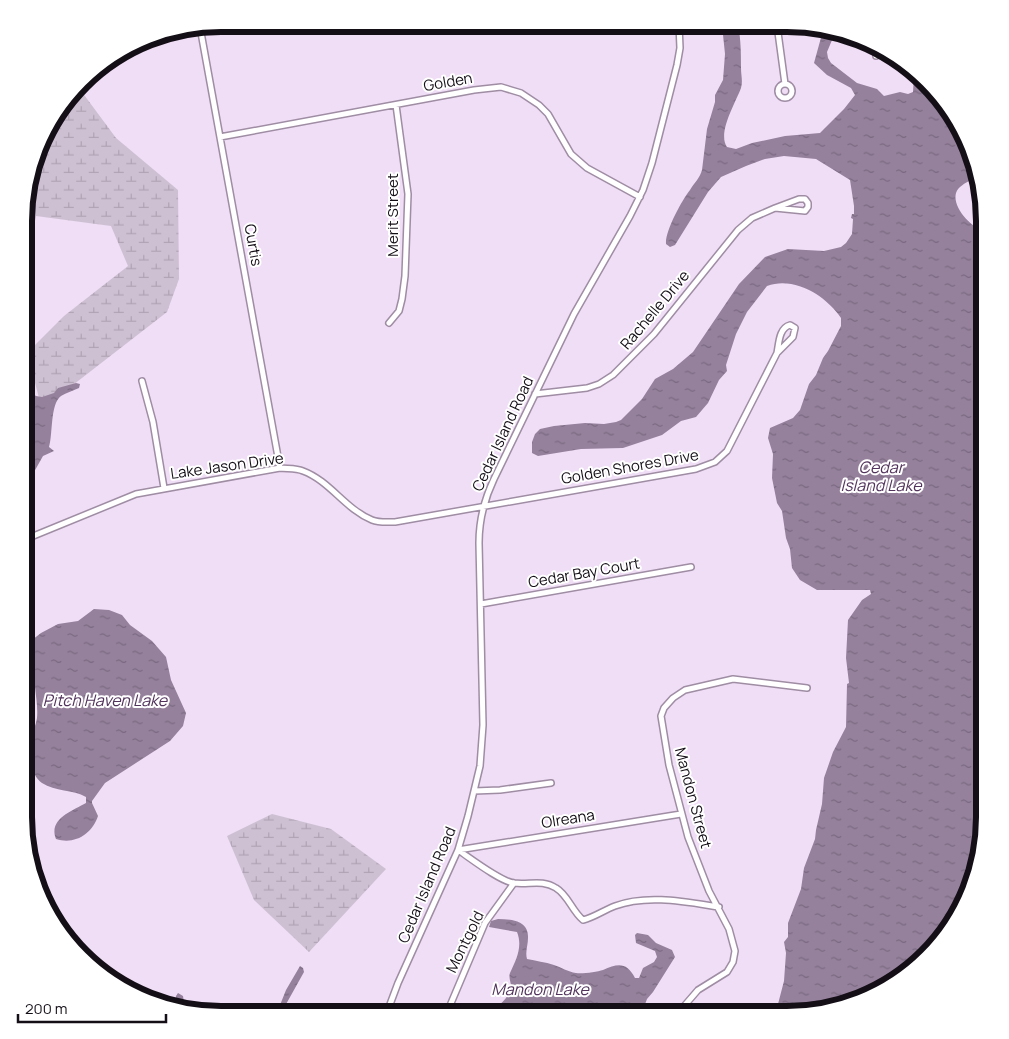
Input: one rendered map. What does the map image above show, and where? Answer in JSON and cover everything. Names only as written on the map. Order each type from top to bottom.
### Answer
[{"type":"street","name":"Cedar Island Road","points":[[389,1006],[458,850],[481,759],[479,535],[483,507],[494,479],[574,314],[640,197],[652,163],[677,65],[680,48],[679,32]]},
{"type":"street","points":[[778,32],[784,84]]},
{"type":"street","name":"Curtis","points":[[201,34],[280,468]]},
{"type":"street","name":"Golden","points":[[220,137],[474,90],[501,88],[521,92],[539,105],[548,114],[570,154],[587,168],[640,197]]},
{"type":"street","name":"Merit Street","points":[[390,323],[398,311],[402,299],[405,276],[408,194],[396,105]]},
{"type":"street","name":"Rachelle Drive","points":[[535,394],[588,388],[609,378],[647,341],[738,230],[752,218],[775,208],[801,199],[806,200],[808,205],[803,212],[775,208]]},
{"type":"street","name":"Golden Shores Drive","points":[[483,507],[696,469],[712,464],[722,456],[731,444],[777,353],[783,329],[789,325],[793,326],[795,330],[793,337],[777,353]]},
{"type":"street","points":[[142,381],[152,422],[164,488]]},
{"type":"street","name":"Lake Jason Drive","points":[[32,537],[136,494],[280,468],[302,470],[327,484],[356,511],[372,520],[383,522],[407,521],[483,507]]},
{"type":"street","name":"Cedar Bay Court","points":[[481,604],[691,567]]},
{"type":"street","name":"Mandon Street","points":[[685,1006],[698,990],[727,972],[733,962],[735,951],[729,929],[706,883],[681,814],[669,765],[661,716],[664,708],[673,698],[685,690],[733,680],[807,688]]},
{"type":"street","points":[[474,791],[500,790],[551,783]]},
{"type":"street","name":"Olreana","points":[[458,850],[681,814]]},
{"type":"street","points":[[458,850],[502,879],[514,884],[532,882],[556,888],[565,896],[578,916],[583,920],[598,915],[614,906],[636,900],[656,900],[719,907]]},
{"type":"street","name":"Montgold","points":[[450,1006],[485,923],[514,884]]},
{"type":"green space","points":[[83,93],[116,138],[178,190],[179,279],[167,312],[42,409],[32,372],[32,348],[64,316],[128,266],[111,226],[36,216],[34,198],[36,184],[47,149],[64,116]]},
{"type":"green space","points":[[272,814],[331,829],[386,869],[309,952],[254,900],[227,836]]},
{"type":"water","name":"Cedar Island Lake","points":[[723,32],[739,32],[742,85],[728,118],[724,134],[727,147],[736,149],[752,143],[785,136],[820,133],[844,109],[855,95],[851,88],[827,75],[814,63],[822,35],[833,38],[827,52],[831,63],[857,83],[877,89],[884,96],[900,92],[908,94],[913,92],[914,81],[945,116],[962,149],[972,181],[958,189],[956,199],[957,205],[964,217],[976,227],[976,398],[973,408],[976,420],[976,619],[974,621],[976,625],[974,633],[976,635],[976,830],[973,855],[962,890],[945,923],[912,960],[893,975],[860,992],[837,1000],[812,1005],[778,1006],[784,981],[786,953],[784,942],[788,937],[788,923],[801,889],[804,868],[815,839],[822,804],[824,778],[833,752],[846,727],[847,684],[849,683],[846,658],[848,620],[862,600],[871,594],[870,590],[817,590],[800,580],[792,568],[782,511],[777,503],[772,478],[773,454],[768,438],[770,428],[793,418],[800,410],[809,384],[816,375],[841,326],[841,318],[827,302],[809,290],[788,284],[767,286],[747,312],[736,334],[726,365],[727,371],[719,380],[708,403],[696,417],[681,421],[662,435],[623,448],[581,449],[538,456],[532,453],[532,442],[535,434],[540,429],[585,423],[604,424],[621,420],[642,399],[655,379],[673,369],[693,352],[739,284],[765,257],[788,249],[824,251],[841,247],[852,234],[853,219],[851,218],[852,214],[854,214],[854,206],[850,180],[816,159],[784,156],[765,159],[721,177],[708,192],[675,245],[670,247],[666,244],[668,231],[675,216],[702,170],[707,129],[715,102],[715,95],[723,80],[725,54]]},
{"type":"water","points":[[76,383],[80,384],[79,388],[61,396],[57,400],[53,412],[49,447],[54,451],[43,456],[32,474],[32,393],[42,397],[54,393],[58,388]]},
{"type":"water","name":"Pitch Haven Lake","points":[[94,609],[109,610],[122,615],[130,625],[152,641],[166,657],[171,680],[186,713],[183,726],[170,741],[105,783],[92,801],[98,816],[92,828],[76,839],[63,840],[56,839],[55,826],[63,816],[86,803],[86,797],[81,794],[47,786],[34,774],[32,768],[32,734],[37,718],[37,706],[35,687],[32,683],[32,640],[58,624],[78,621]]},
{"type":"water","name":"Mandon Lake","points":[[498,919],[519,922],[528,932],[527,959],[551,964],[573,972],[593,972],[622,965],[629,969],[635,978],[639,978],[643,968],[654,962],[657,957],[655,951],[636,943],[635,935],[637,933],[648,935],[656,943],[672,950],[675,957],[644,1006],[497,1006],[505,999],[511,989],[510,975],[518,953],[519,938],[517,932],[489,927],[491,921]]},
{"type":"water","points":[[300,966],[303,968],[304,972],[285,1006],[280,1006],[286,990]]},
{"type":"water","points":[[178,993],[183,996],[184,1003],[175,1001]]}]
